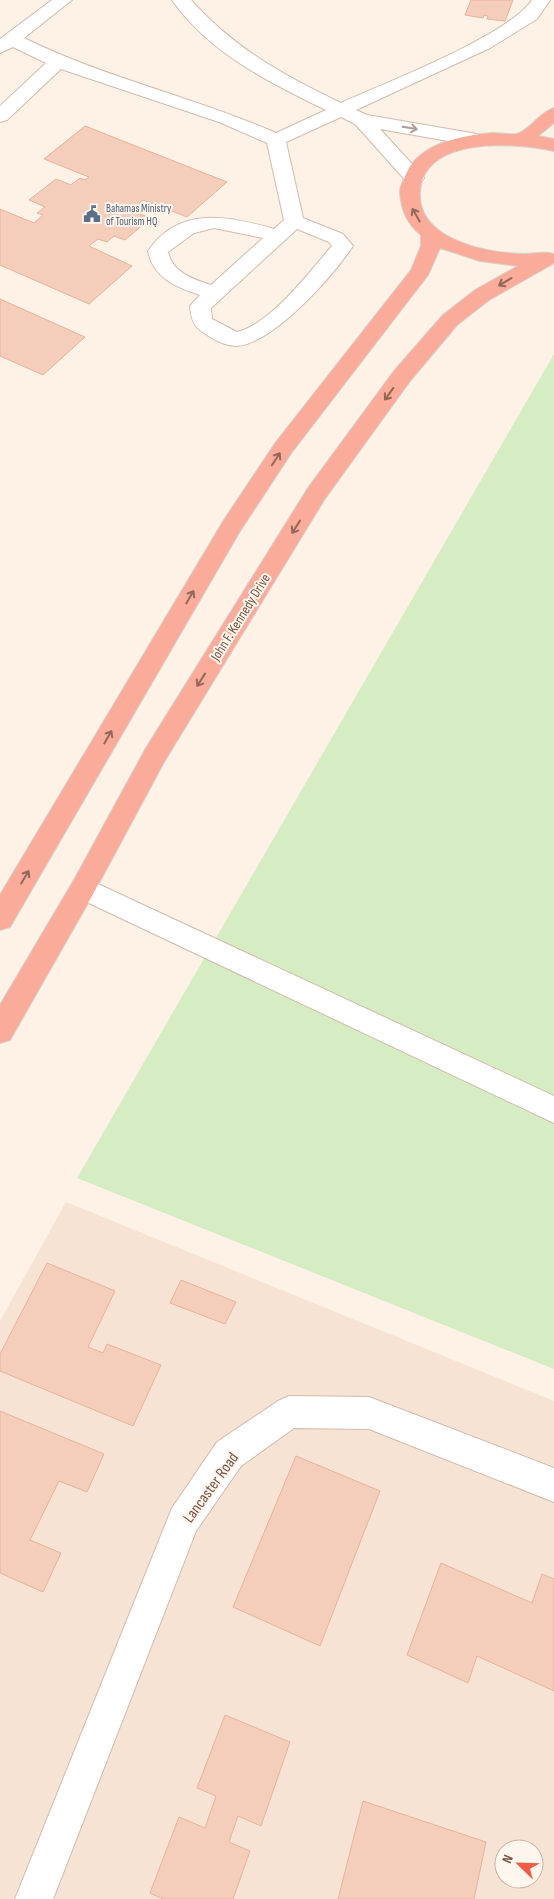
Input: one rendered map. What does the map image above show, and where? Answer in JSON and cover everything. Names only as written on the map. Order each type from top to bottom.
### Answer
[{"type":"highway","points":[[523,138],[554,114]]},
{"type":"highway","points":[[414,178],[427,161],[437,154],[449,148],[477,140],[523,138],[554,145]]},
{"type":"highway","name":"John F. Kennedy Drive","points":[[414,178],[410,187],[411,206],[422,225],[455,248],[483,256],[514,260],[551,257]]},
{"type":"highway","points":[[0,919],[232,526],[284,447],[421,271],[431,246],[432,233]]},
{"type":"highway","name":"John F. Kennedy Drive","points":[[0,1031],[83,888],[155,755],[310,503],[402,376],[450,320],[482,295],[551,257]]},
{"type":"street","points":[[6,43],[63,0]]},
{"type":"street","points":[[6,43],[226,118],[276,140],[484,44],[531,16],[541,0]]},
{"type":"street","points":[[191,4],[238,54],[283,82],[362,120],[477,140]]},
{"type":"street","points":[[3,109],[58,62]]},
{"type":"street","points":[[362,120],[414,178]]},
{"type":"street","points":[[276,140],[294,221]]},
{"type":"street","points":[[214,293],[171,276],[158,261],[158,251],[174,234],[198,223],[222,221],[277,236]]},
{"type":"street","points":[[294,221],[336,238],[343,246],[280,314],[257,334],[236,339],[218,333],[202,322],[200,306],[294,221]]},
{"type":"street","points":[[83,888],[554,1110]]},
{"type":"street","name":"Lancaster Road","points":[[34,1899],[184,1520],[229,1454],[289,1412],[369,1413],[554,1484]]},
{"type":"shaded area","points":[[66,1202],[554,1401],[554,1899],[0,1899],[0,1321]]},
{"type":"green space","points":[[554,354],[554,1369],[77,1178]]},
{"type":"building","points":[[471,0],[513,0],[505,21],[487,19],[488,16],[484,15],[483,18],[465,15]]},
{"type":"building","name":"Bahamas Ministry of Tourism HQ","points":[[85,126],[227,182],[187,217],[143,200],[139,203],[149,207],[140,214],[151,218],[125,240],[114,236],[107,242],[98,239],[89,246],[132,266],[89,304],[0,265],[0,209],[34,223],[43,215],[37,213],[45,207],[29,200],[56,179],[71,185],[80,178],[85,180],[89,177],[44,159]]},
{"type":"building","points":[[0,299],[85,337],[43,375],[0,356]]},
{"type":"building","points":[[47,1263],[115,1291],[88,1347],[103,1353],[107,1344],[161,1365],[133,1426],[0,1371],[0,1354]]},
{"type":"building","points":[[181,1280],[236,1302],[225,1324],[170,1303]]},
{"type":"building","points":[[0,1411],[104,1454],[87,1492],[59,1481],[30,1540],[61,1553],[43,1592],[0,1573]]},
{"type":"building","points":[[296,1456],[380,1491],[320,1646],[233,1607]]},
{"type":"building","points":[[441,1563],[532,1603],[542,1574],[554,1579],[554,1691],[477,1656],[468,1683],[407,1655]]},
{"type":"building","points":[[225,1715],[290,1742],[261,1826],[238,1816],[229,1842],[250,1851],[233,1899],[163,1899],[150,1893],[179,1817],[205,1828],[216,1796],[197,1788]]},
{"type":"building","points":[[363,1801],[486,1842],[474,1899],[338,1899]]},
{"type":"place","name":"Bahamas Ministry of Tourism HQ","points":[[92,214]]}]
